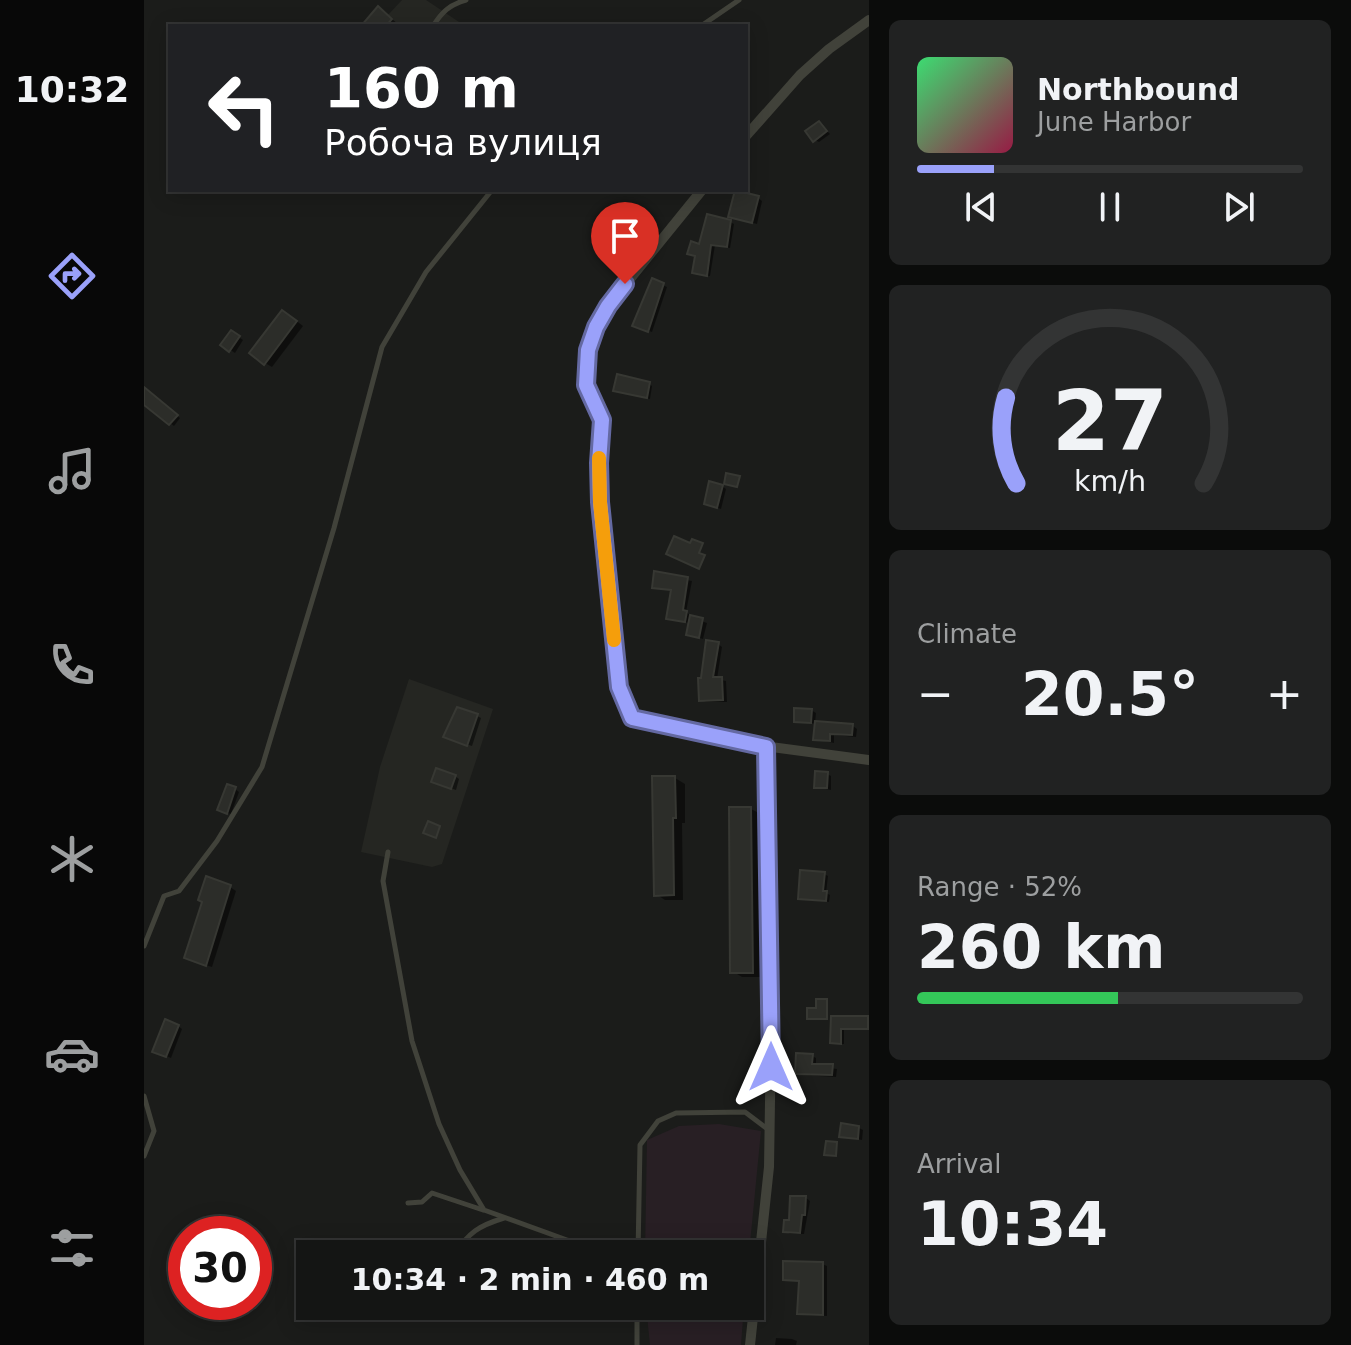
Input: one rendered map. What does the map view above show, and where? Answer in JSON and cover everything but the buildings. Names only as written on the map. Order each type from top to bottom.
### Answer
[{"type":"street","points":[[748,134],[800,75],[869,20]]},
{"type":"street","points":[[700,192],[608,306],[588,350],[586,385],[602,420],[600,502],[619,687],[632,718],[766,747],[869,760]]},
{"type":"street","points":[[750,1345],[769,1167],[771,1036],[766,747]]},
{"type":"lane","points":[[442,0],[443,11]]},
{"type":"lane","points":[[434,24],[443,11],[466,0]]},
{"type":"lane","points":[[704,24],[739,0]]},
{"type":"lane","points":[[144,946],[164,896],[179,891],[217,841],[262,767],[334,528],[382,347],[426,272],[490,192]]},
{"type":"lane","points":[[388,852],[383,881],[412,1041],[439,1124],[460,1170],[484,1210]]},
{"type":"lane","points":[[144,1096],[154,1131],[144,1156]]},
{"type":"lane","points":[[638,1240],[640,1145],[658,1121],[676,1113],[745,1112],[769,1130]]},
{"type":"lane","points":[[408,1203],[422,1202],[432,1193],[567,1240]]},
{"type":"lane","points":[[464,1240],[484,1224],[505,1218]]},
{"type":"lane","points":[[637,1320],[637,1345]]},
{"type":"shaded area","points":[[402,0],[426,0],[462,24],[363,24],[378,6],[388,15]]},
{"type":"shaded area","points":[[409,679],[493,709],[442,864],[432,867],[361,852],[380,767]]},
{"type":"shaded area","points":[[719,1124],[761,1131],[750,1240],[645,1240],[647,1140],[679,1126]]},
{"type":"shaded area","points":[[647,1320],[743,1320],[741,1345],[650,1345]]},
{"type":"slow traffic","points":[[599,458],[600,502],[614,640]]},
{"type":"route","points":[[625,284],[596,327],[588,350],[586,385],[602,420],[600,502],[619,687],[632,718],[766,747],[771,1067]]}]
